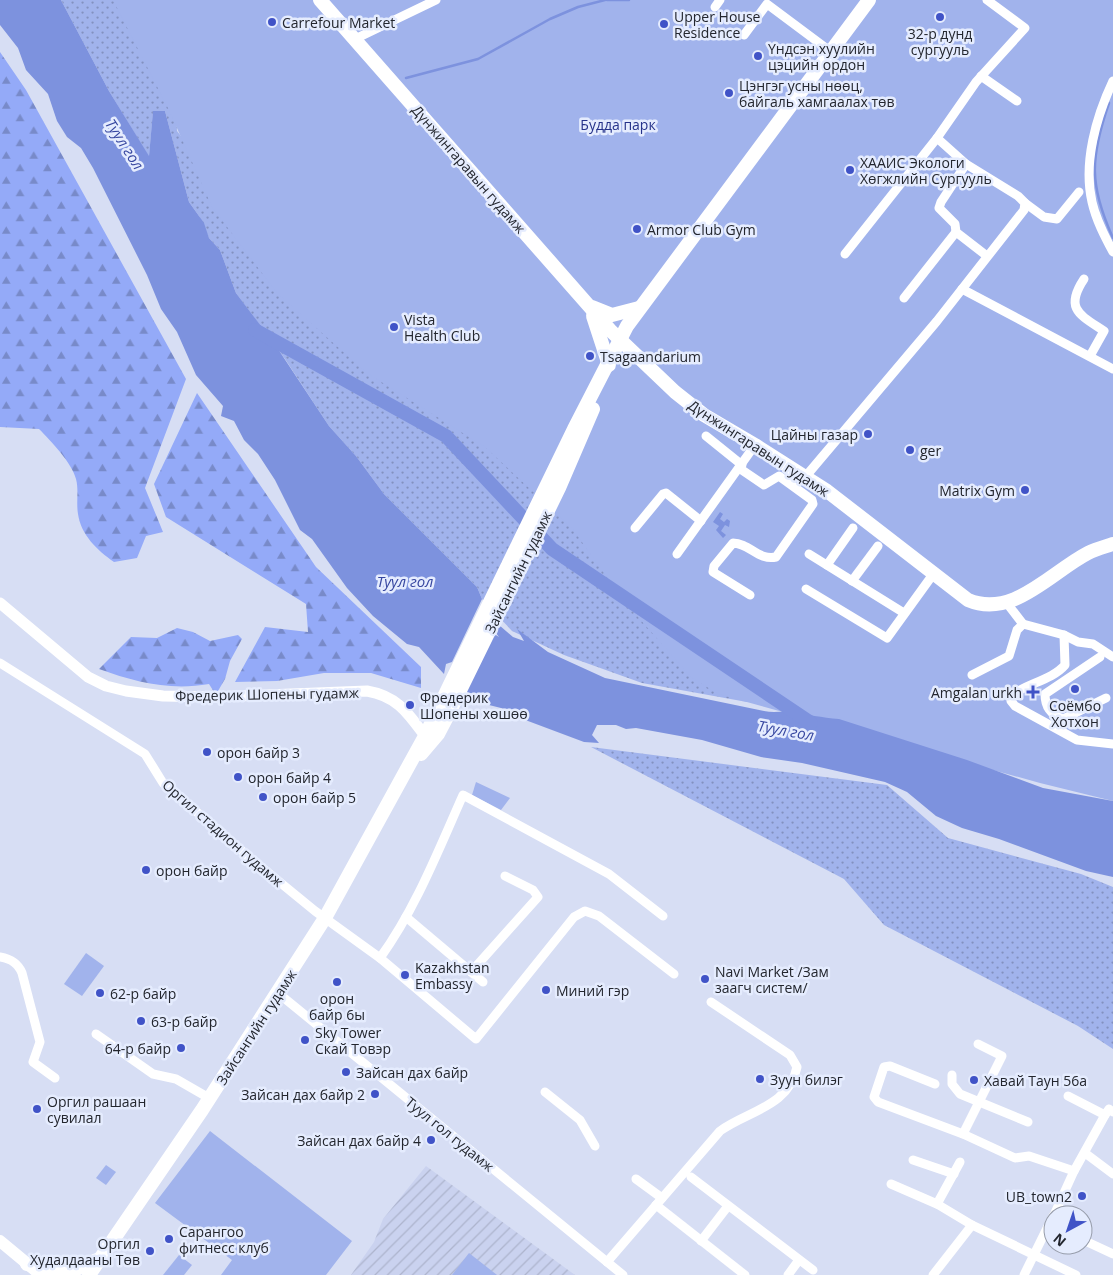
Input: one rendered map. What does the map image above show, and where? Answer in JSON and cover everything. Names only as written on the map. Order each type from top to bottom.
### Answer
[{"type":"main road","name":"Дүнжингаравын гудамж","points":[[320,0],[590,306],[621,340],[674,392],[704,415],[806,476],[968,600],[985,606],[1006,602],[1030,591],[1087,553],[1113,544]]},
{"type":"main road","name":"Зайсангийн гудамж","points":[[89,1275],[278,993],[325,918],[425,736],[443,711],[554,484],[574,429],[639,308],[869,0]]},
{"type":"main road","points":[[590,306],[612,315],[639,308]]},
{"type":"main road","points":[[590,306],[603,340],[608,365]]},
{"type":"main road","name":"Зайсангийн гудамж","points":[[408,769],[438,734],[443,711]]},
{"type":"main road","points":[[0,1242],[31,1269],[41,1275]]},
{"type":"main road","points":[[31,1269],[65,1274],[85,1267],[100,1258]]},
{"type":"street","points":[[355,39],[436,0]]},
{"type":"street","points":[[845,254],[937,138],[981,76],[1025,28],[987,0]]},
{"type":"street","points":[[744,35],[765,2],[830,51]]},
{"type":"street","points":[[981,76],[1017,101]]},
{"type":"street","points":[[1113,81],[1093,141],[1090,182],[1093,208],[1113,252]]},
{"type":"street","points":[[937,138],[966,164],[1018,196],[1024,203],[1044,217],[1057,219],[1079,192]]},
{"type":"street","points":[[966,164],[939,208],[955,224],[956,232],[987,256]]},
{"type":"street","points":[[806,476],[962,289],[1024,210],[1024,203]]},
{"type":"street","points":[[904,298],[956,232]]},
{"type":"street","points":[[1084,279],[1075,293],[1076,307],[1080,315],[1104,331],[1090,356]]},
{"type":"street","points":[[962,289],[1113,369]]},
{"type":"street","points":[[706,436],[764,486],[779,476],[812,500],[813,504],[776,557],[764,557],[738,543],[733,543],[714,566],[713,572],[750,595]]},
{"type":"street","points":[[677,554],[756,445]]},
{"type":"street","points":[[635,528],[663,494],[666,493],[700,521]]},
{"type":"street","points":[[827,565],[853,528]]},
{"type":"street","points":[[852,581],[878,546]]},
{"type":"street","points":[[809,554],[904,613]]},
{"type":"street","points":[[806,589],[887,638],[934,574]]},
{"type":"street","points":[[1006,602],[1024,624],[1064,635],[1078,642],[1093,644],[1113,657]]},
{"type":"street","name":"Фредерик Шопены гудамж","points":[[0,603],[88,677],[106,686],[163,696],[212,697],[367,691],[383,694],[395,701],[425,736]]},
{"type":"street","points":[[972,675],[1009,656],[1017,630],[1024,624]]},
{"type":"street","points":[[1064,635],[1065,665],[1058,674],[1029,684],[1013,694],[1011,701],[1015,706],[1077,740],[1113,744]]},
{"type":"street","points":[[1100,657],[1045,694],[1045,702],[1050,712],[1063,719],[1106,698]]},
{"type":"street","name":"Оргил стадион гудамж","points":[[0,664],[145,754],[163,783],[249,857],[325,918],[380,958],[476,1039],[574,917],[585,911],[599,916],[674,974]]},
{"type":"street","points":[[380,958],[406,917],[463,795],[609,874],[663,916]]},
{"type":"street","points":[[471,972],[538,897],[533,890],[505,876]]},
{"type":"street","points":[[406,917],[483,982]]},
{"type":"street","points":[[0,957],[7,958],[18,965],[22,973],[40,1042],[33,1062],[55,1078]]},
{"type":"street","name":"Туул гол гудамж","points":[[278,993],[623,1275]]},
{"type":"street","points":[[608,1262],[720,1131],[741,1117],[769,1106],[787,1087],[796,1072],[797,1067],[790,1055],[711,1002]]},
{"type":"street","points":[[96,1034],[153,1074],[176,1079],[209,1098]]},
{"type":"street","points":[[963,1134],[1002,1056],[978,1044]]},
{"type":"street","points":[[935,1084],[890,1066],[884,1068],[874,1097],[878,1102],[963,1134],[1015,1158],[1030,1156],[1074,1171]]},
{"type":"street","points":[[952,1075],[955,1089],[960,1094],[1028,1122]]},
{"type":"street","points":[[545,1092],[580,1120],[595,1146]]},
{"type":"street","points":[[1059,1205],[1074,1171],[1109,1113],[1068,1096]]},
{"type":"street","points":[[1085,1153],[1113,1174]]},
{"type":"street","points":[[913,1160],[954,1174]]},
{"type":"street","points":[[937,1204],[960,1162]]},
{"type":"street","points":[[691,1178],[813,1270]]},
{"type":"street","points":[[636,1179],[701,1241],[745,1275]]},
{"type":"street","points":[[891,1184],[937,1204],[972,1225],[1034,1257],[1076,1275]]},
{"type":"street","points":[[701,1241],[728,1206]]},
{"type":"street","points":[[933,1275],[972,1225]]},
{"type":"street","points":[[1024,1275],[1043,1238]]},
{"type":"street","points":[[1093,1244],[1113,1253],[1113,1263]]},
{"type":"street","points":[[788,1275],[799,1260]]},
{"type":"shaded area","points":[[426,1166],[575,1275],[351,1275],[374,1242],[383,1219]]},
{"type":"green space","points":[[61,0],[213,0],[174,79],[177,131],[199,159],[438,381],[785,692],[747,702],[642,683],[564,655],[512,631],[482,599],[477,587],[384,494],[356,456],[329,426],[285,359],[236,293],[220,250],[209,238],[199,216],[189,202],[165,111],[153,112],[149,157],[109,91]]},
{"type":"green space","name":"Будда парк","points":[[113,0],[1113,0],[1113,801],[1040,783],[718,694],[691,677],[623,600],[572,528],[485,447],[367,373],[277,293],[212,207],[169,110]]},
{"type":"green space","points":[[0,52],[26,90],[186,379],[145,488],[163,532],[146,536],[137,558],[114,562],[86,535],[82,529],[77,510],[77,483],[74,473],[60,452],[39,429],[0,427]]},
{"type":"green space","points":[[197,393],[316,567],[421,667],[421,688],[371,673],[324,673],[277,681],[235,682],[265,627],[308,632],[306,604],[166,517],[154,484]]},
{"type":"green space","points":[[177,628],[193,632],[210,641],[238,635],[242,639],[230,661],[225,679],[218,691],[214,692],[209,684],[167,686],[126,678],[99,669],[131,637],[157,638]]},
{"type":"green space","points":[[591,747],[887,785],[948,838],[1081,874],[1113,887],[1113,1049],[1078,1026],[884,925],[844,879]]},
{"type":"green space","points":[[476,782],[510,798],[501,810],[472,795]]},
{"type":"green space","points":[[86,953],[104,966],[82,996],[64,984]]},
{"type":"green space","points":[[210,1131],[352,1241],[326,1275],[221,1275],[232,1260],[155,1203]]},
{"type":"green space","points":[[106,1165],[116,1172],[106,1185],[96,1178]]},
{"type":"green space","points":[[469,1253],[497,1275],[452,1275]]},
{"type":"green space","points":[[179,1255],[192,1265],[184,1275],[163,1275]]},
{"type":"water","name":"Туул гол","points":[[0,0],[61,0],[109,91],[149,156],[153,111],[165,111],[189,202],[204,223],[209,238],[220,250],[236,293],[276,346],[329,426],[356,456],[384,494],[477,587],[482,599],[452,662],[446,664],[444,674],[419,647],[407,644],[373,616],[347,588],[312,539],[300,530],[275,480],[258,454],[244,440],[234,421],[221,416],[223,406],[196,375],[177,332],[161,309],[147,275],[93,168],[81,148],[67,137],[57,121],[48,94],[26,70],[18,48],[0,25]]},
{"type":"water","points":[[720,512],[723,514],[720,519],[724,522],[727,519],[730,521],[729,527],[725,525],[721,531],[726,535],[723,538],[716,530],[719,526],[713,522]]},
{"type":"water","points":[[490,625],[499,625],[513,637],[524,641],[517,629],[548,652],[605,678],[764,711],[791,712],[839,719],[967,760],[1043,788],[1113,801],[1113,877],[1086,871],[999,839],[962,828],[936,816],[907,792],[885,782],[802,763],[761,757],[702,740],[636,728],[626,729],[616,725],[597,725],[592,735],[599,743],[584,742],[520,718],[509,710],[489,705],[459,687],[488,630],[499,637]]},
{"type":"waterway","points":[[406,78],[478,59],[550,19],[578,7],[605,0]]},
{"type":"waterway","points":[[607,0],[629,0]]},
{"type":"waterway","points":[[1109,103],[1098,140],[1095,171],[1100,202],[1113,238]]},
{"type":"waterway","name":"Туул гол","points":[[255,330],[446,436],[552,549],[811,723]]},
{"type":"place","name":"32-р дунд сургууль","points":[[940,17]]},
{"type":"place","name":"Carrefour Market","points":[[272,22]]},
{"type":"place","name":"Upper House Residence","points":[[664,24]]},
{"type":"place","name":"Үндсэн хуулийн цэцийн ордон","points":[[758,56]]},
{"type":"place","name":"Цэнгэг усны нөөц, байгаль хамгаалах төв","points":[[729,93]]},
{"type":"place","name":"ХААИС Экологи Хөгжлийн Сургууль","points":[[850,170]]},
{"type":"place","name":"Armor Club Gym","points":[[637,229]]},
{"type":"place","name":"Vista Health Club","points":[[394,327]]},
{"type":"place","name":"Tsagaandarium","points":[[590,356]]},
{"type":"place","name":"Цайны газар","points":[[868,434]]},
{"type":"place","name":"ger","points":[[910,450]]},
{"type":"place","name":"Matrix Gym","points":[[1025,490]]},
{"type":"place","name":"Соёмбо Хотхон","points":[[1075,689]]},
{"type":"place","name":"Amgalan urkh","points":[[1033,692]]},
{"type":"place","name":"Фредерик Шопены хөшөө","points":[[410,705]]},
{"type":"place","name":"орон байр 3","points":[[207,752]]},
{"type":"place","name":"орон байр 4","points":[[238,777]]},
{"type":"place","name":"орон байр 5","points":[[263,797]]},
{"type":"place","name":"орон байр","points":[[146,870]]},
{"type":"place","name":"Kazakhstan Embassy","points":[[405,975]]},
{"type":"place","name":"Navi Market /Зам заагч систем/","points":[[705,979]]},
{"type":"place","name":"орон байр 6ы","points":[[337,982]]},
{"type":"place","name":"Миний гэр","points":[[546,990]]},
{"type":"place","name":"62-р байр","points":[[100,993]]},
{"type":"place","name":"63-р байр","points":[[141,1021]]},
{"type":"place","name":"Sky Tower Скай Товэр","points":[[305,1040]]},
{"type":"place","name":"64-р байр","points":[[181,1048]]},
{"type":"place","name":"Зайсан дах байр","points":[[346,1072]]},
{"type":"place","name":"Зуун билэг","points":[[760,1079]]},
{"type":"place","name":"Хавай Таун 56а","points":[[974,1080]]},
{"type":"place","name":"Зайсан дах байр 2","points":[[375,1094]]},
{"type":"place","name":"Оргил рашаан сувилал","points":[[37,1109]]},
{"type":"place","name":"Зайсан дах байр 4","points":[[431,1140]]},
{"type":"place","name":"UB_town2","points":[[1082,1196]]},
{"type":"place","name":"Сарангоо фитнесс клуб","points":[[169,1239]]},
{"type":"place","name":"Оргил Худалдааны Төв","points":[[150,1251]]}]
